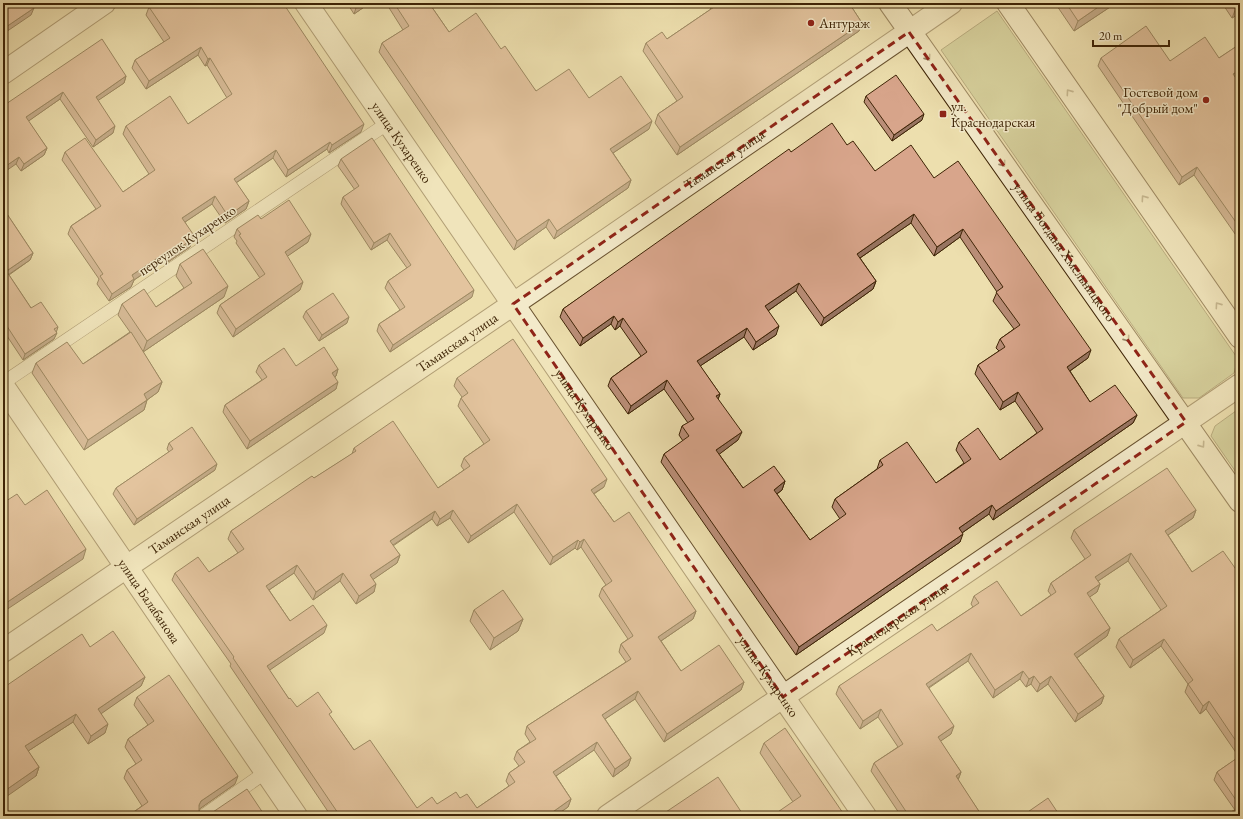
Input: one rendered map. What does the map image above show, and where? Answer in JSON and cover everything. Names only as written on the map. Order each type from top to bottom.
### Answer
[{"type":"street","points":[[3,73],[104,3]]},
{"type":"street","name":"улица Кухаренко","points":[[306,3],[865,816]]},
{"type":"street","name":"улица Богдана Хмельницкого","points":[[890,3],[909,32],[1186,422],[1240,501]]},
{"type":"street","name":"Таманская улица","points":[[3,652],[951,3]]},
{"type":"street","points":[[1008,3],[1240,337]]},
{"type":"street","name":"Краснодарская улица","points":[[608,816],[1240,385]]},
{"type":"street","name":"улица Балабанова","points":[[3,386],[296,816]]},
{"type":"lane","name":"переулок Кухаренко","points":[[3,383],[388,123]]},
{"type":"lane","points":[[203,816],[266,772]]},
{"type":"highlighted area","points":[[909,32],[1186,422],[783,697],[513,304]]},
{"type":"green space","points":[[997,11],[1238,359],[1234,373],[1199,398],[1183,398],[941,50]]},
{"type":"green space","points":[[1240,408],[1240,478],[1211,436],[1215,426]]},
{"type":"building","points":[[3,3],[31,3],[34,8],[3,29]]},
{"type":"building","points":[[155,3],[283,3],[364,124],[332,145],[330,142],[288,170],[276,150],[234,179],[249,201],[228,216],[215,196],[182,218],[193,234],[191,236],[193,239],[170,254],[168,251],[132,275],[134,279],[112,294],[100,276],[103,274],[71,226],[101,206],[65,152],[85,138],[123,192],[155,170],[126,126],[170,96],[188,124],[232,94],[210,58],[208,59],[201,47],[149,81],[135,60],[170,38],[149,7]]},
{"type":"building","points":[[394,3],[429,3],[449,32],[476,13],[501,49],[505,46],[536,91],[569,69],[589,98],[621,76],[652,121],[610,149],[631,180],[557,231],[549,219],[517,241],[382,43],[409,26]]},
{"type":"building","points":[[715,3],[849,3],[862,23],[680,147],[658,114],[683,97],[646,43],[662,32],[667,39],[717,5]]},
{"type":"building","points":[[1066,3],[1104,3],[1078,21]]},
{"type":"building","points":[[1232,3],[1240,3],[1240,5],[1236,8]]},
{"type":"building","points":[[1146,26],[1170,61],[1205,37],[1219,58],[1240,44],[1240,70],[1233,74],[1240,84],[1240,228],[1197,167],[1182,177],[1101,58]]},
{"type":"building","points":[[102,39],[126,76],[96,97],[115,126],[96,140],[63,92],[26,117],[47,148],[24,164],[19,157],[3,168],[3,106]]},
{"type":"building","points":[[896,75],[924,114],[894,135],[866,96]]},
{"type":"building","points":[[832,123],[847,145],[853,141],[875,171],[911,145],[934,178],[958,161],[1091,350],[1067,367],[1090,402],[1115,385],[1137,415],[996,511],[992,505],[959,528],[963,534],[799,647],[664,454],[689,436],[682,426],[694,419],[667,380],[631,406],[611,378],[647,352],[623,318],[618,322],[614,316],[583,338],[563,309],[789,149],[791,152]],"holes":[[[914,214],[937,247],[963,229],[1003,287],[996,292],[1020,325],[1000,339],[1005,347],[978,365],[1003,402],[1018,392],[1043,429],[1000,460],[978,428],[959,442],[971,459],[936,483],[907,442],[880,460],[883,465],[835,499],[846,514],[810,540],[774,490],[785,481],[774,466],[743,488],[716,450],[742,432],[716,396],[720,394],[697,361],[747,328],[756,342],[779,326],[765,306],[799,283],[824,318],[876,281],[857,254]]]},
{"type":"building","points":[[372,138],[474,290],[393,345],[379,324],[405,307],[388,281],[411,265],[390,233],[374,243],[343,197],[359,186],[341,159]]},
{"type":"building","points":[[289,200],[311,234],[285,252],[303,282],[236,329],[220,305],[265,274],[239,235],[241,234],[237,229],[258,215],[261,219]]},
{"type":"building","points":[[3,208],[33,253],[8,270],[3,262]]},
{"type":"building","points":[[203,249],[228,286],[147,341],[122,304],[144,289],[156,307],[192,283],[180,264]]},
{"type":"building","points":[[3,266],[31,308],[41,302],[58,327],[54,329],[57,333],[25,354],[3,320]]},
{"type":"building","points":[[333,293],[349,317],[322,335],[306,311]]},
{"type":"building","points":[[131,332],[162,382],[144,394],[147,400],[88,440],[36,363],[67,342],[83,364]]},
{"type":"building","points":[[513,339],[607,479],[591,490],[614,522],[629,512],[696,611],[658,637],[681,671],[719,645],[744,682],[667,734],[638,691],[602,715],[631,758],[615,769],[597,742],[553,772],[571,799],[547,816],[340,816],[233,658],[234,657],[175,573],[198,557],[209,572],[244,549],[231,531],[312,476],[314,478],[356,451],[354,448],[393,421],[438,488],[470,466],[464,458],[490,440],[461,398],[468,393],[457,378]],"holes":[[[517,504],[553,557],[578,540],[580,542],[584,539],[612,581],[602,588],[633,636],[621,644],[631,659],[527,726],[536,739],[517,751],[525,762],[509,773],[515,782],[477,808],[467,794],[460,798],[456,792],[437,804],[432,797],[417,808],[370,740],[354,750],[329,714],[332,712],[318,692],[297,707],[290,698],[289,699],[267,666],[327,625],[313,605],[290,621],[266,586],[297,565],[316,592],[343,573],[359,596],[376,584],[370,575],[400,555],[390,541],[435,511],[440,519],[453,510],[471,536]]]},
{"type":"building","points":[[324,347],[338,369],[332,373],[338,382],[250,441],[225,405],[267,377],[259,365],[284,348],[296,366]]},
{"type":"building","points":[[3,427],[8,434],[3,437]]},
{"type":"building","points":[[192,427],[217,464],[137,519],[116,488],[173,449],[169,443]]},
{"type":"building","points":[[1167,468],[1196,510],[1165,531],[1192,572],[1223,551],[1240,575],[1240,747],[1209,701],[1203,706],[1188,684],[1193,680],[1164,639],[1133,660],[1119,639],[1167,606],[1131,553],[1095,577],[1100,584],[1087,593],[1110,628],[1074,654],[1104,696],[1078,714],[1051,676],[1040,684],[1034,676],[1029,679],[1023,671],[995,690],[971,653],[926,684],[954,726],[938,737],[961,772],[956,776],[982,816],[909,816],[874,763],[903,744],[881,709],[863,721],[839,686],[932,624],[937,631],[979,603],[974,596],[997,581],[1021,616],[1056,592],[1051,583],[1091,555],[1074,530]]},
{"type":"building","points":[[47,490],[86,549],[3,605],[3,503],[17,494],[25,505]]},
{"type":"building","points":[[503,590],[523,619],[494,638],[474,610]]},
{"type":"building","points":[[113,631],[145,677],[98,709],[108,724],[91,736],[76,714],[25,746],[39,767],[3,792],[3,688],[82,634],[90,647]]},
{"type":"building","points":[[169,675],[238,776],[201,801],[199,805],[199,812],[203,815],[210,814],[247,789],[265,816],[128,816],[148,802],[127,770],[142,760],[128,739],[154,721],[137,697]]},
{"type":"building","points":[[785,728],[845,816],[772,816],[801,796],[764,743]]},
{"type":"building","points":[[1240,756],[1240,806],[1217,772]]},
{"type":"building","points":[[718,777],[744,816],[660,816]]},
{"type":"building","points":[[1048,798],[1060,816],[1022,816]]},
{"type":"building","points":[[1240,806],[1240,816],[1225,816]]},
{"type":"place","name":"Антураж","points":[[811,23]]},
{"type":"place","name":"Гостевой дом \"Добрый дом\"","points":[[1206,100]]},
{"type":"place","name":"ул. Краснодарская","points":[[943,114]]}]
